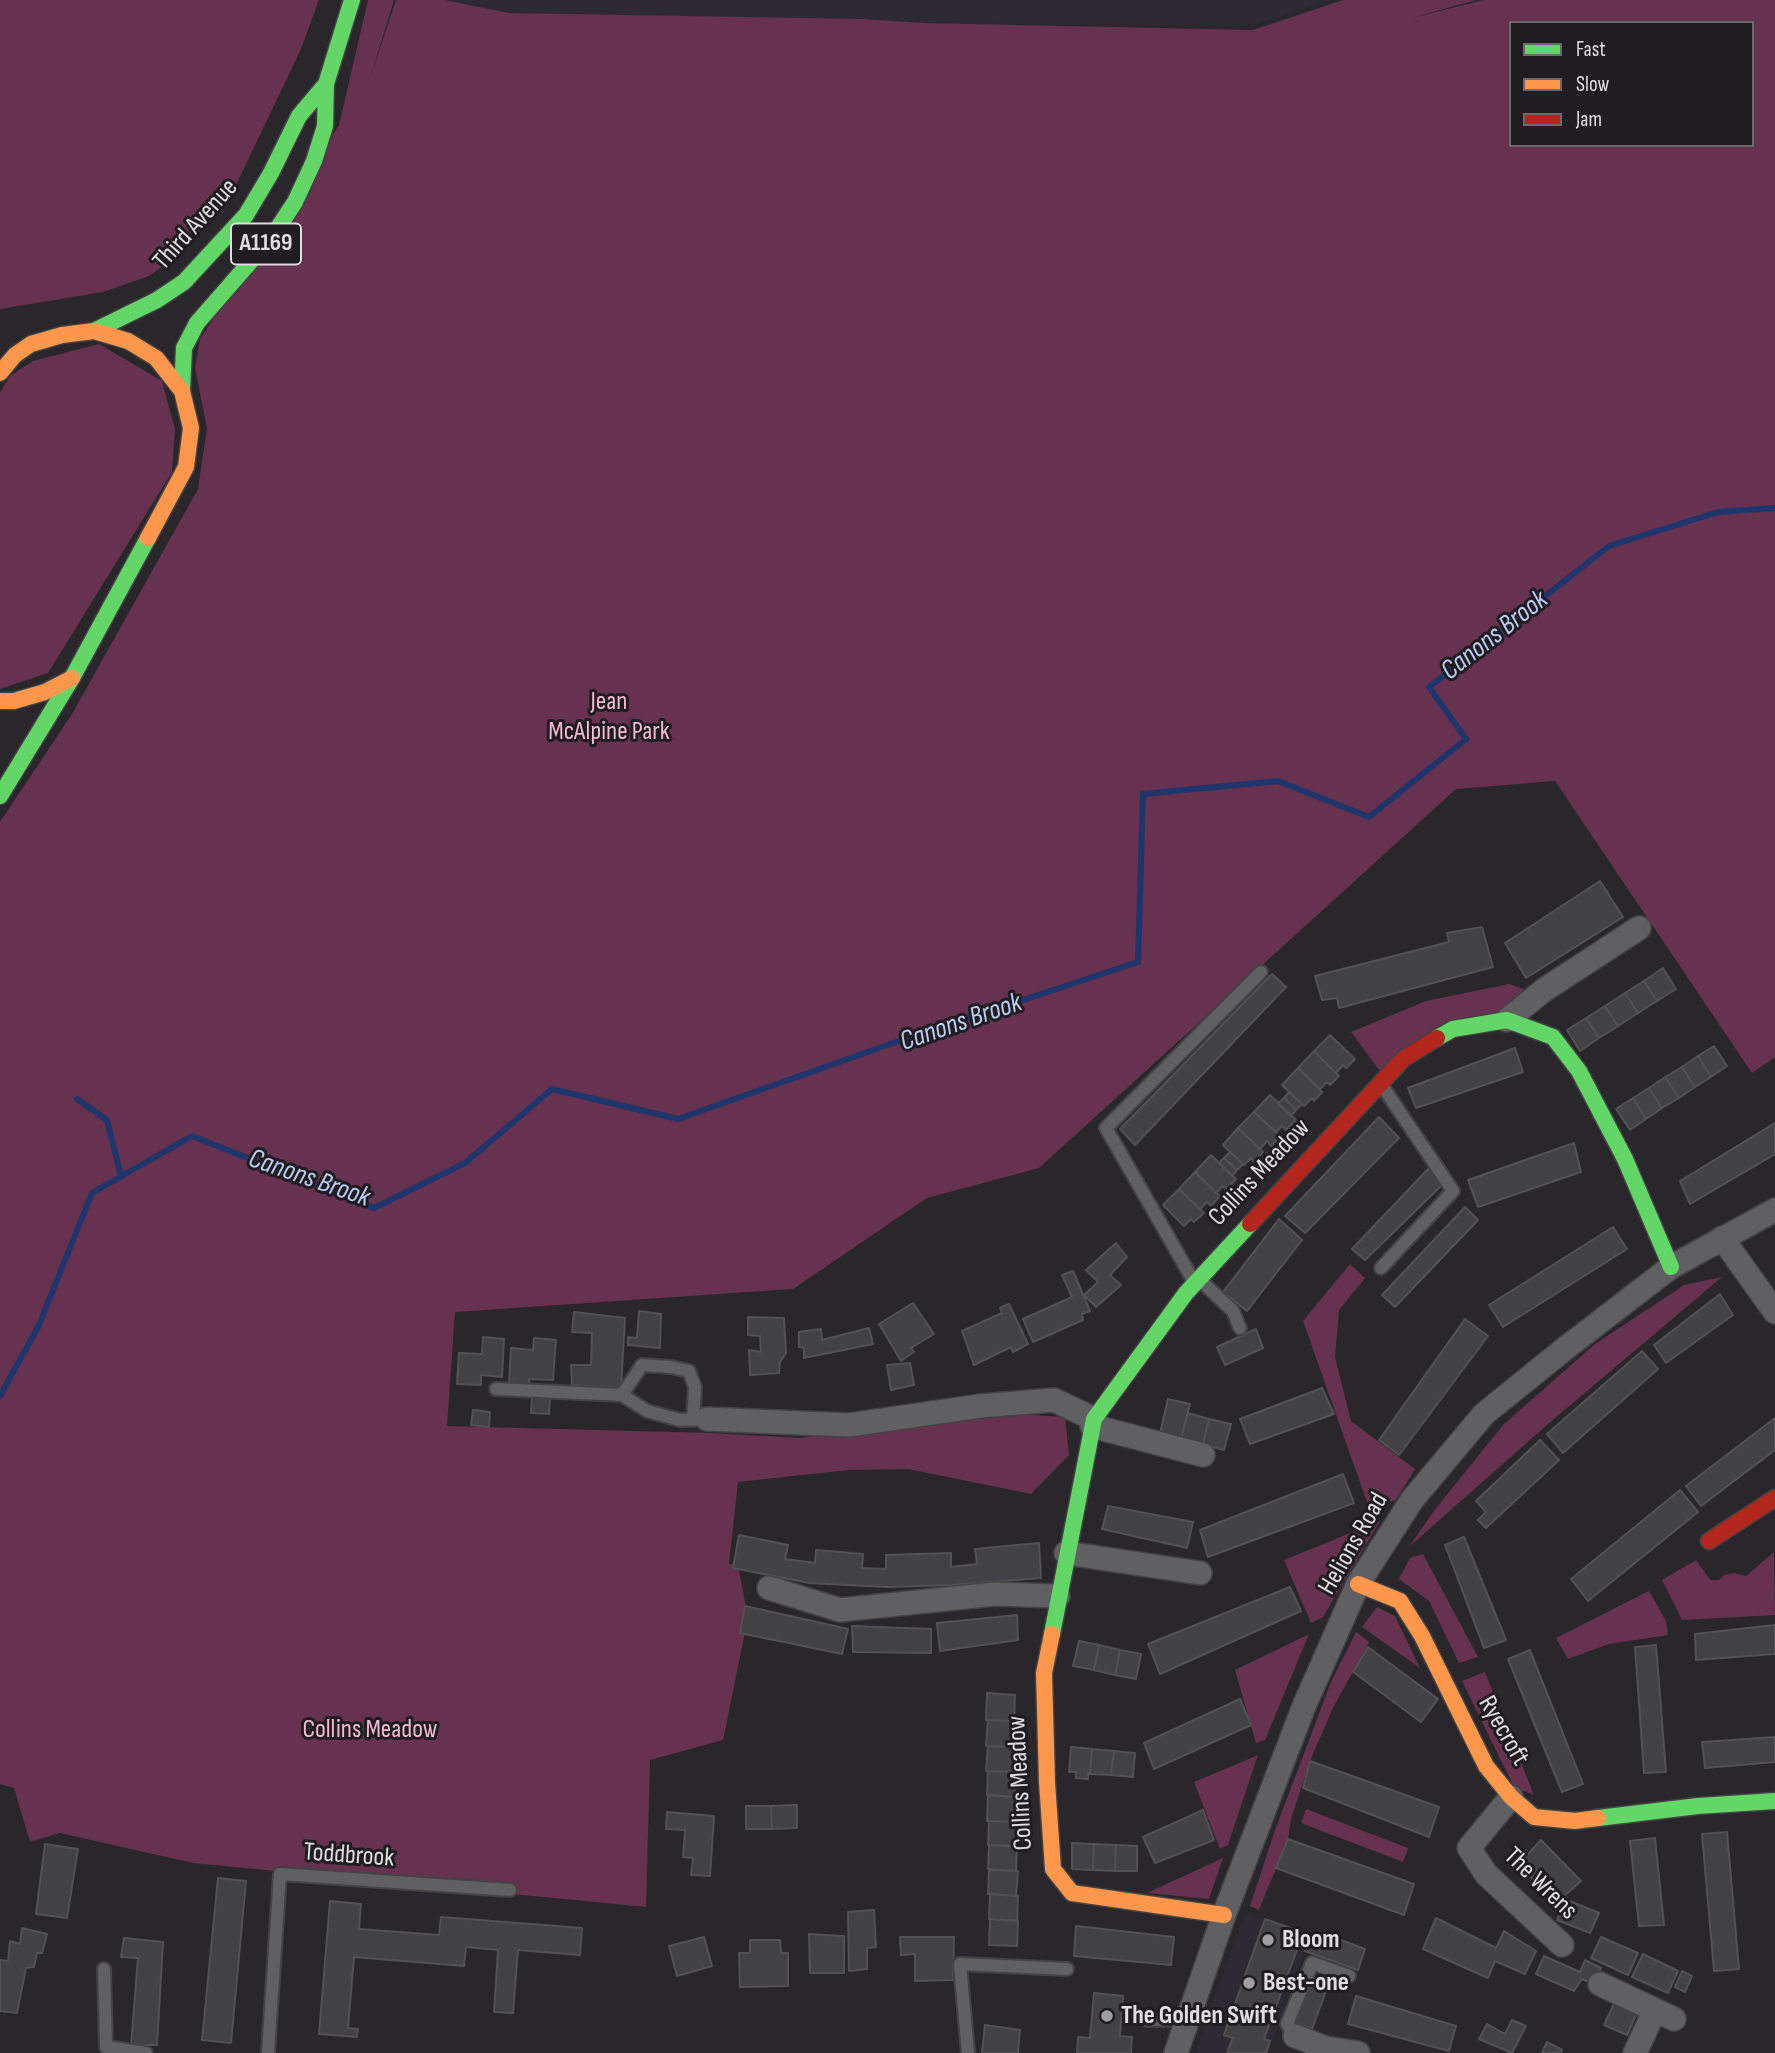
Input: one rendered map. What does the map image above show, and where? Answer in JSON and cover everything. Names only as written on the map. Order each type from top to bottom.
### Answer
[{"type":"street","name":"Third Avenue","points":[[182,391],[184,348],[197,323],[272,237],[295,202],[325,126],[326,84],[352,0]]},
{"type":"street","name":"Third Avenue","points":[[94,331],[157,300],[184,282],[212,253],[246,215],[299,117],[326,84]]},
{"type":"street","points":[[0,346],[31,344],[62,335],[94,331],[128,341],[156,358],[182,391],[191,428],[187,467],[72,678],[0,796]]},
{"type":"street","points":[[0,373],[15,355],[31,344]]},
{"type":"street","points":[[0,701],[14,701],[45,692],[72,678]]},
{"type":"street","points":[[1507,1020],[1544,990],[1639,928]]},
{"type":"street","name":"Collins Meadow","points":[[1224,1915],[1072,1892],[1053,1869],[1044,1673],[1093,1422],[1197,1282],[1403,1059],[1453,1028],[1507,1020],[1553,1037],[1579,1071],[1625,1159],[1671,1267]]},
{"type":"street","name":"Helions Road","points":[[1176,2053],[1224,1915],[1304,1706],[1358,1584],[1412,1500],[1484,1414],[1671,1267],[1775,1210]]},
{"type":"street","points":[[1722,1238],[1775,1312]]},
{"type":"street","points":[[700,1419],[849,1425],[980,1406],[1054,1400],[1093,1422],[1203,1455]]},
{"type":"street","points":[[1709,1541],[1775,1498]]},
{"type":"street","points":[[1066,1553],[1200,1573]]},
{"type":"street","name":"Ryecroft","points":[[1358,1584],[1400,1601],[1422,1636],[1486,1766],[1511,1797],[1534,1818],[1576,1821],[1698,1806],[1775,1801]]},
{"type":"street","points":[[769,1588],[840,1610],[995,1594],[1058,1596]]},
{"type":"street","name":"The Wrens","points":[[1511,1797],[1469,1848],[1486,1874],[1562,1945]]},
{"type":"street","points":[[1600,1984],[1665,2014],[1635,2053]]},
{"type":"street","points":[[1295,2036],[1326,2048],[1358,2053]]},
{"type":"lane","points":[[1240,1328],[1233,1311],[1197,1282],[1106,1128],[1261,972]]},
{"type":"lane","points":[[1381,1084],[1453,1191],[1381,1268]]},
{"type":"lane","points":[[496,1389],[622,1395],[647,1411],[680,1420],[700,1419],[695,1387],[689,1371],[642,1365],[622,1395]]},
{"type":"lane","name":"Toddbrook","points":[[268,2053],[280,1874],[510,1890]]},
{"type":"lane","points":[[1295,2036],[1287,2024],[1312,1963],[1349,1976]]},
{"type":"lane","points":[[968,2053],[960,1964],[1067,1969]]},
{"type":"lane","points":[[104,1969],[106,2047],[146,2053]]},
{"type":"lane","points":[[1147,2020],[1188,2019]]},
{"type":"shaded area","points":[[442,0],[1332,0],[1252,26],[924,23],[864,19],[598,15],[505,12]]},
{"type":"shaded area","points":[[1245,1913],[1310,1935],[1268,2053],[1195,2053]]},
{"type":"green space","points":[[0,0],[319,0],[301,49],[226,206],[166,264],[149,276],[103,292],[0,309]]},
{"type":"green space","name":"Jean McAlpine Park","points":[[368,0],[394,0],[370,78],[396,0],[444,0],[509,13],[864,19],[924,23],[1253,30],[1343,0],[1476,0],[1411,18],[1484,0],[1775,0],[1775,1057],[1752,1073],[1555,781],[1456,789],[1039,1168],[927,1198],[793,1289],[455,1312],[447,1426],[800,1438],[978,1412],[1065,1417],[1069,1455],[1031,1494],[908,1469],[849,1470],[738,1482],[729,1564],[738,1565],[748,1618],[723,1740],[650,1760],[646,1907],[193,1863],[60,1833],[30,1842],[14,1788],[0,1784],[0,822],[72,714],[198,489],[207,428],[195,368],[200,339],[339,125]]},
{"type":"green space","points":[[99,344],[162,381],[175,429],[172,472],[48,673],[0,689],[0,393],[10,376],[33,361]]},
{"type":"green space","points":[[1509,984],[1532,992],[1502,1017],[1380,1071],[1351,1032],[1426,1001]]},
{"type":"green space","points":[[1350,1264],[1365,1278],[1339,1310],[1335,1357],[1351,1421],[1415,1469],[1396,1500],[1369,1508],[1303,1321]]},
{"type":"green space","points":[[1722,1277],[1548,1424],[1409,1547],[1433,1512],[1503,1425],[1595,1344],[1684,1285]]},
{"type":"green space","points":[[1380,1521],[1323,1617],[1311,1623],[1284,1560]]},
{"type":"green space","points":[[1774,1552],[1775,1615],[1682,1620],[1662,1580],[1696,1560],[1710,1580],[1719,1580],[1724,1575],[1734,1573],[1746,1576]]},
{"type":"green space","points":[[1423,1554],[1478,1657],[1459,1663],[1429,1601],[1399,1579],[1410,1558]]},
{"type":"green space","points":[[1649,1591],[1666,1621],[1668,1635],[1609,1644],[1568,1659],[1556,1638]]},
{"type":"green space","points":[[1377,1607],[1395,1616],[1420,1668],[1362,1627]]},
{"type":"green space","points":[[1356,1632],[1369,1642],[1333,1708],[1310,1761],[1291,1819],[1288,1839],[1259,1910],[1250,1906],[1275,1830],[1331,1682]]},
{"type":"green space","points":[[1309,1634],[1265,1740],[1256,1743],[1235,1670]]},
{"type":"green space","points":[[1485,1672],[1534,1795],[1514,1787],[1462,1681]]},
{"type":"green space","points":[[1258,1755],[1228,1845],[1220,1849],[1194,1782]]},
{"type":"green space","points":[[1306,1809],[1408,1848],[1403,1862],[1301,1823]]},
{"type":"green space","points":[[1223,1858],[1209,1899],[1147,1893]]},
{"type":"building","points":[[1600,881],[1623,917],[1526,978],[1505,943]]},
{"type":"building","points":[[1482,927],[1493,967],[1339,1008],[1337,998],[1322,1000],[1315,976],[1449,942],[1447,933]]},
{"type":"building","points":[[1663,968],[1676,989],[1657,1001],[1644,981]]},
{"type":"building","points":[[1272,974],[1286,987],[1135,1145],[1120,1129]]},
{"type":"building","points":[[1644,981],[1657,1001],[1638,1013],[1625,993]]},
{"type":"building","points":[[1625,993],[1638,1013],[1618,1026],[1605,1006]]},
{"type":"building","points":[[1605,1006],[1618,1026],[1599,1038],[1586,1018]]},
{"type":"building","points":[[1586,1018],[1599,1038],[1580,1051],[1567,1030]]},
{"type":"building","points":[[1330,1035],[1355,1059],[1346,1068],[1343,1065],[1336,1073],[1314,1051]]},
{"type":"building","points":[[1714,1046],[1727,1066],[1711,1077],[1698,1056]]},
{"type":"building","points":[[1515,1048],[1523,1072],[1416,1108],[1408,1088]]},
{"type":"building","points":[[1314,1051],[1339,1076],[1330,1085],[1327,1082],[1320,1089],[1298,1068]]},
{"type":"building","points":[[1698,1056],[1711,1077],[1695,1087],[1682,1067]]},
{"type":"building","points":[[1682,1067],[1695,1087],[1679,1098],[1665,1077]]},
{"type":"building","points":[[1298,1068],[1322,1092],[1314,1101],[1312,1098],[1304,1106],[1282,1085]]},
{"type":"building","points":[[1665,1077],[1679,1098],[1662,1108],[1649,1088]]},
{"type":"building","points":[[1649,1088],[1662,1108],[1646,1119],[1633,1098]]},
{"type":"building","points":[[1289,1092],[1302,1104],[1296,1110],[1284,1098]]},
{"type":"building","points":[[1270,1095],[1296,1120],[1286,1130],[1282,1126],[1276,1132],[1254,1112]]},
{"type":"building","points":[[1284,1098],[1296,1110],[1291,1116],[1278,1103]]},
{"type":"building","points":[[1633,1098],[1646,1119],[1630,1130],[1616,1109]]},
{"type":"building","points":[[1254,1112],[1280,1136],[1271,1146],[1267,1141],[1260,1149],[1238,1128]]},
{"type":"building","points":[[1379,1117],[1399,1138],[1305,1233],[1285,1216]]},
{"type":"building","points":[[1775,1123],[1775,1154],[1690,1204],[1680,1181]]},
{"type":"building","points":[[1238,1128],[1263,1152],[1254,1162],[1251,1158],[1244,1165],[1223,1145]]},
{"type":"building","points":[[1574,1143],[1581,1172],[1478,1207],[1468,1180]]},
{"type":"building","points":[[1230,1152],[1243,1164],[1237,1170],[1224,1158]]},
{"type":"building","points":[[1211,1155],[1236,1179],[1227,1189],[1223,1186],[1216,1193],[1195,1172]]},
{"type":"building","points":[[1224,1158],[1237,1170],[1232,1176],[1219,1163]]},
{"type":"building","points":[[1429,1168],[1444,1183],[1365,1260],[1352,1249]]},
{"type":"building","points":[[1195,1172],[1220,1196],[1211,1206],[1207,1202],[1200,1209],[1179,1189]]},
{"type":"building","points":[[1179,1189],[1204,1213],[1184,1226],[1163,1205]]},
{"type":"building","points":[[1465,1207],[1478,1220],[1395,1307],[1382,1295]]},
{"type":"building","points":[[1279,1219],[1302,1240],[1247,1311],[1223,1292]]},
{"type":"building","points":[[1613,1227],[1627,1249],[1503,1327],[1489,1305]]},
{"type":"building","points":[[1116,1243],[1127,1257],[1110,1275],[1121,1285],[1096,1307],[1084,1295],[1098,1282],[1086,1270]]},
{"type":"building","points":[[1073,1271],[1090,1311],[1082,1314],[1083,1320],[1033,1342],[1023,1319],[1072,1297],[1062,1275]]},
{"type":"building","points":[[1720,1294],[1733,1315],[1666,1363],[1654,1345]]},
{"type":"building","points":[[913,1303],[934,1334],[911,1348],[914,1352],[901,1361],[879,1324]]},
{"type":"building","points":[[1009,1304],[1028,1344],[1013,1352],[1011,1347],[974,1365],[962,1331],[1002,1313],[1000,1308]]},
{"type":"building","points":[[639,1311],[661,1314],[660,1348],[628,1345],[628,1337],[637,1338]]},
{"type":"building","points":[[574,1312],[625,1318],[621,1388],[572,1385],[571,1365],[591,1365],[592,1333],[572,1332]]},
{"type":"building","points":[[748,1317],[784,1318],[786,1353],[780,1362],[779,1373],[750,1375],[749,1350],[761,1352],[760,1336],[748,1335]]},
{"type":"building","points":[[1465,1319],[1488,1336],[1399,1455],[1379,1440]]},
{"type":"building","points":[[869,1328],[873,1344],[804,1358],[804,1348],[799,1347],[799,1332],[821,1329],[822,1340]]},
{"type":"building","points":[[1256,1329],[1263,1348],[1225,1365],[1217,1347]]},
{"type":"building","points":[[483,1337],[504,1339],[502,1377],[481,1375],[481,1385],[457,1384],[459,1353],[482,1354]]},
{"type":"building","points":[[534,1338],[556,1340],[553,1380],[529,1379],[529,1385],[509,1383],[511,1348],[533,1350]]},
{"type":"building","points":[[1642,1351],[1658,1369],[1563,1453],[1547,1434]]},
{"type":"building","points":[[910,1363],[914,1385],[891,1390],[887,1365]]},
{"type":"building","points":[[1322,1388],[1334,1414],[1250,1444],[1240,1419]]},
{"type":"building","points":[[532,1396],[550,1397],[549,1414],[531,1413]]},
{"type":"building","points":[[1168,1399],[1190,1404],[1181,1438],[1160,1433]]},
{"type":"building","points":[[473,1410],[490,1412],[489,1427],[471,1425]]},
{"type":"building","points":[[1188,1413],[1209,1419],[1203,1444],[1181,1438]]},
{"type":"building","points":[[1775,1418],[1775,1450],[1701,1506],[1686,1486]]},
{"type":"building","points":[[1209,1419],[1231,1424],[1224,1450],[1203,1444]]},
{"type":"building","points":[[1540,1440],[1559,1460],[1486,1528],[1478,1520],[1486,1512],[1476,1501]]},
{"type":"building","points":[[1343,1474],[1354,1503],[1208,1557],[1200,1530]]},
{"type":"building","points":[[1680,1490],[1698,1512],[1588,1601],[1571,1579]]},
{"type":"building","points":[[1108,1506],[1193,1522],[1187,1548],[1102,1529]]},
{"type":"building","points":[[739,1535],[788,1545],[785,1559],[815,1563],[816,1550],[863,1554],[862,1568],[886,1569],[886,1555],[951,1553],[951,1567],[977,1564],[975,1549],[1039,1543],[1041,1578],[887,1587],[809,1583],[733,1568]]},
{"type":"building","points":[[1464,1537],[1506,1640],[1484,1648],[1445,1545]]},
{"type":"building","points":[[1290,1587],[1301,1611],[1160,1674],[1148,1644]]},
{"type":"building","points":[[745,1606],[848,1629],[842,1654],[740,1633]]},
{"type":"building","points":[[1017,1615],[1018,1640],[940,1651],[937,1623]]},
{"type":"building","points":[[1775,1625],[1775,1654],[1696,1660],[1695,1634]]},
{"type":"building","points":[[852,1626],[931,1629],[931,1653],[853,1652]]},
{"type":"building","points":[[1079,1641],[1099,1645],[1094,1670],[1073,1666]]},
{"type":"building","points":[[1099,1645],[1120,1650],[1115,1675],[1094,1670]]},
{"type":"building","points":[[1656,1645],[1666,1772],[1644,1773],[1635,1647]]},
{"type":"building","points":[[1368,1647],[1438,1699],[1421,1722],[1353,1672]]},
{"type":"building","points":[[1120,1650],[1141,1654],[1136,1679],[1115,1675]]},
{"type":"building","points":[[1530,1650],[1583,1784],[1562,1792],[1508,1659]]},
{"type":"building","points":[[987,1693],[1015,1695],[1014,1721],[986,1720]]},
{"type":"building","points":[[1240,1699],[1251,1725],[1154,1769],[1144,1743]]},
{"type":"building","points":[[988,1720],[1015,1721],[1014,1747],[986,1746]]},
{"type":"building","points":[[1775,1737],[1775,1762],[1705,1768],[1702,1742]]},
{"type":"building","points":[[988,1746],[1016,1747],[1014,1772],[986,1771]]},
{"type":"building","points":[[1071,1747],[1092,1749],[1088,1779],[1076,1778],[1076,1772],[1069,1772]]},
{"type":"building","points":[[1092,1749],[1114,1751],[1111,1775],[1090,1774]]},
{"type":"building","points":[[1114,1751],[1135,1753],[1133,1777],[1111,1775]]},
{"type":"building","points":[[1310,1761],[1439,1807],[1429,1837],[1303,1788]]},
{"type":"building","points":[[988,1771],[1016,1772],[1015,1797],[987,1795]]},
{"type":"building","points":[[988,1795],[1016,1797],[1015,1822],[987,1821]]},
{"type":"building","points":[[797,1805],[797,1828],[772,1829],[771,1806]]},
{"type":"building","points":[[746,1806],[771,1806],[772,1829],[746,1829]]},
{"type":"building","points":[[1203,1810],[1214,1840],[1155,1863],[1143,1837]]},
{"type":"building","points":[[667,1812],[714,1816],[710,1876],[691,1875],[693,1858],[683,1857],[685,1830],[666,1829]]},
{"type":"building","points":[[989,1821],[1016,1822],[1015,1846],[988,1845]]},
{"type":"building","points":[[1727,1832],[1739,1969],[1714,1971],[1702,1834]]},
{"type":"building","points":[[1655,1838],[1664,1925],[1639,1926],[1630,1841]]},
{"type":"building","points":[[1288,1839],[1414,1884],[1404,1915],[1276,1868]]},
{"type":"building","points":[[1541,1840],[1581,1881],[1555,1904],[1519,1864]]},
{"type":"building","points":[[1072,1843],[1094,1844],[1093,1870],[1072,1869]]},
{"type":"building","points":[[45,1844],[78,1849],[67,1918],[36,1914]]},
{"type":"building","points":[[1094,1844],[1116,1845],[1115,1871],[1093,1870]]},
{"type":"building","points":[[989,1845],[1017,1847],[1016,1871],[988,1869]]},
{"type":"building","points":[[1116,1845],[1137,1846],[1137,1871],[1115,1871]]},
{"type":"building","points":[[989,1870],[1018,1871],[1016,1896],[988,1894]]},
{"type":"building","points":[[218,1878],[246,1881],[231,2043],[202,2040]]},
{"type":"building","points":[[990,1894],[1018,1896],[1017,1921],[989,1919]]},
{"type":"building","points":[[1565,1899],[1599,1913],[1590,1933],[1557,1920]]},
{"type":"building","points":[[330,1901],[361,1904],[359,1929],[439,1935],[441,1917],[582,1928],[580,1955],[518,1950],[513,2013],[494,2012],[498,1950],[466,1947],[464,1966],[354,1957],[348,2028],[358,2029],[357,2037],[319,2034]]},
{"type":"building","points":[[874,1910],[876,1947],[867,1948],[867,1969],[849,1971],[848,1912]]},
{"type":"building","points":[[1436,1918],[1496,1948],[1504,1931],[1536,1951],[1525,1974],[1495,1961],[1488,1978],[1423,1949]]},
{"type":"building","points":[[990,1919],[1018,1921],[1017,1946],[989,1945]]},
{"type":"building","points":[[1265,1919],[1310,1935],[1305,1949],[1298,1947],[1264,2039],[1270,2041],[1266,2053],[1227,2053],[1233,2038],[1224,2035]]},
{"type":"building","points":[[1076,1926],[1174,1937],[1171,1965],[1074,1956]]},
{"type":"building","points":[[22,1928],[47,1934],[42,1953],[37,1953],[34,1967],[26,1968],[17,2013],[0,2011],[0,1960],[8,1961],[10,1941],[20,1944]]},
{"type":"building","points":[[1319,1932],[1365,1949],[1358,1970],[1305,1951],[1311,1935],[1317,1937]]},
{"type":"building","points":[[809,1934],[844,1936],[844,1973],[810,1973]]},
{"type":"building","points":[[704,1937],[712,1966],[677,1976],[669,1946]]},
{"type":"building","points":[[900,1937],[954,1937],[953,1980],[915,1981],[915,1954],[901,1955]]},
{"type":"building","points":[[1601,1937],[1638,1953],[1628,1975],[1591,1958]]},
{"type":"building","points":[[124,1938],[163,1942],[157,2045],[131,2045],[138,1958],[121,1957]]},
{"type":"building","points":[[750,1940],[780,1940],[781,1953],[788,1953],[788,1986],[740,1987],[739,1953],[750,1953]]},
{"type":"building","points":[[1643,1954],[1678,1971],[1668,1993],[1632,1977]]},
{"type":"building","points":[[1544,1956],[1580,1972],[1585,1960],[1601,1968],[1593,1984],[1582,1979],[1574,1991],[1536,1974]]},
{"type":"building","points":[[1682,1971],[1692,1976],[1685,1992],[1675,1987]]},
{"type":"building","points":[[1307,1985],[1326,1991],[1312,2029],[1294,2023]]},
{"type":"building","name":"The Golden Swift","points":[[1094,1993],[1123,1996],[1120,2036],[1132,2037],[1131,2053],[1077,2053],[1078,2037],[1090,2038]]},
{"type":"building","points":[[1618,1995],[1640,2006],[1627,2035],[1604,2025]]},
{"type":"building","points":[[1356,1996],[1456,2026],[1449,2051],[1348,2024]]},
{"type":"building","points":[[1512,2020],[1526,2026],[1512,2053],[1479,2039],[1487,2024],[1505,2034]]},
{"type":"building","points":[[985,2025],[1020,2030],[1018,2053],[982,2053]]},
{"type":"building","points":[[1547,2042],[1562,2050],[1561,2053],[1542,2053]]},
{"type":"waterway","name":"Canons Brook","points":[[0,1396],[39,1325],[92,1193],[192,1136],[374,1208],[465,1163],[552,1089],[678,1119],[893,1043],[1138,962],[1143,794],[1278,781],[1369,817],[1466,739],[1429,687],[1609,546],[1718,512],[1775,508]]},
{"type":"waterway","points":[[77,1099],[107,1120],[121,1176]]},
{"type":"traffic: fast","points":[[182,391],[184,348],[197,323],[272,237],[295,202],[314,161],[325,126],[326,84],[352,0]]},
{"type":"traffic: fast","points":[[94,331],[157,300],[184,282],[246,215],[271,173],[299,116],[326,84]]},
{"type":"traffic: fast","points":[[0,796],[72,678],[148,538]]},
{"type":"traffic: fast","points":[[1437,1038],[1453,1029],[1507,1020],[1553,1037],[1579,1071],[1625,1159],[1671,1267]]},
{"type":"traffic: fast","points":[[1052,1634],[1094,1419],[1186,1293],[1250,1224]]},
{"type":"traffic: fast","points":[[1598,1818],[1698,1806],[1775,1801]]},
{"type":"traffic: slow","points":[[0,373],[15,355],[31,344],[62,335],[94,331],[128,341],[156,358],[182,391],[191,428],[186,467],[148,538]]},
{"type":"traffic: slow","points":[[0,701],[14,701],[45,692],[72,678]]},
{"type":"traffic: slow","points":[[1358,1584],[1400,1601],[1422,1636],[1486,1766],[1511,1797],[1534,1817],[1575,1821],[1598,1818]]},
{"type":"traffic: slow","points":[[1052,1634],[1044,1673],[1053,1869],[1072,1893],[1224,1915]]},
{"type":"traffic: jam","points":[[1250,1224],[1403,1059],[1437,1038]]},
{"type":"traffic: jam","points":[[1709,1541],[1775,1498]]},
{"type":"place","name":"Bloom","points":[[1268,1940]]},
{"type":"place","name":"Best-one","points":[[1249,1983]]},
{"type":"place","name":"The Golden Swift","points":[[1107,2016]]}]
